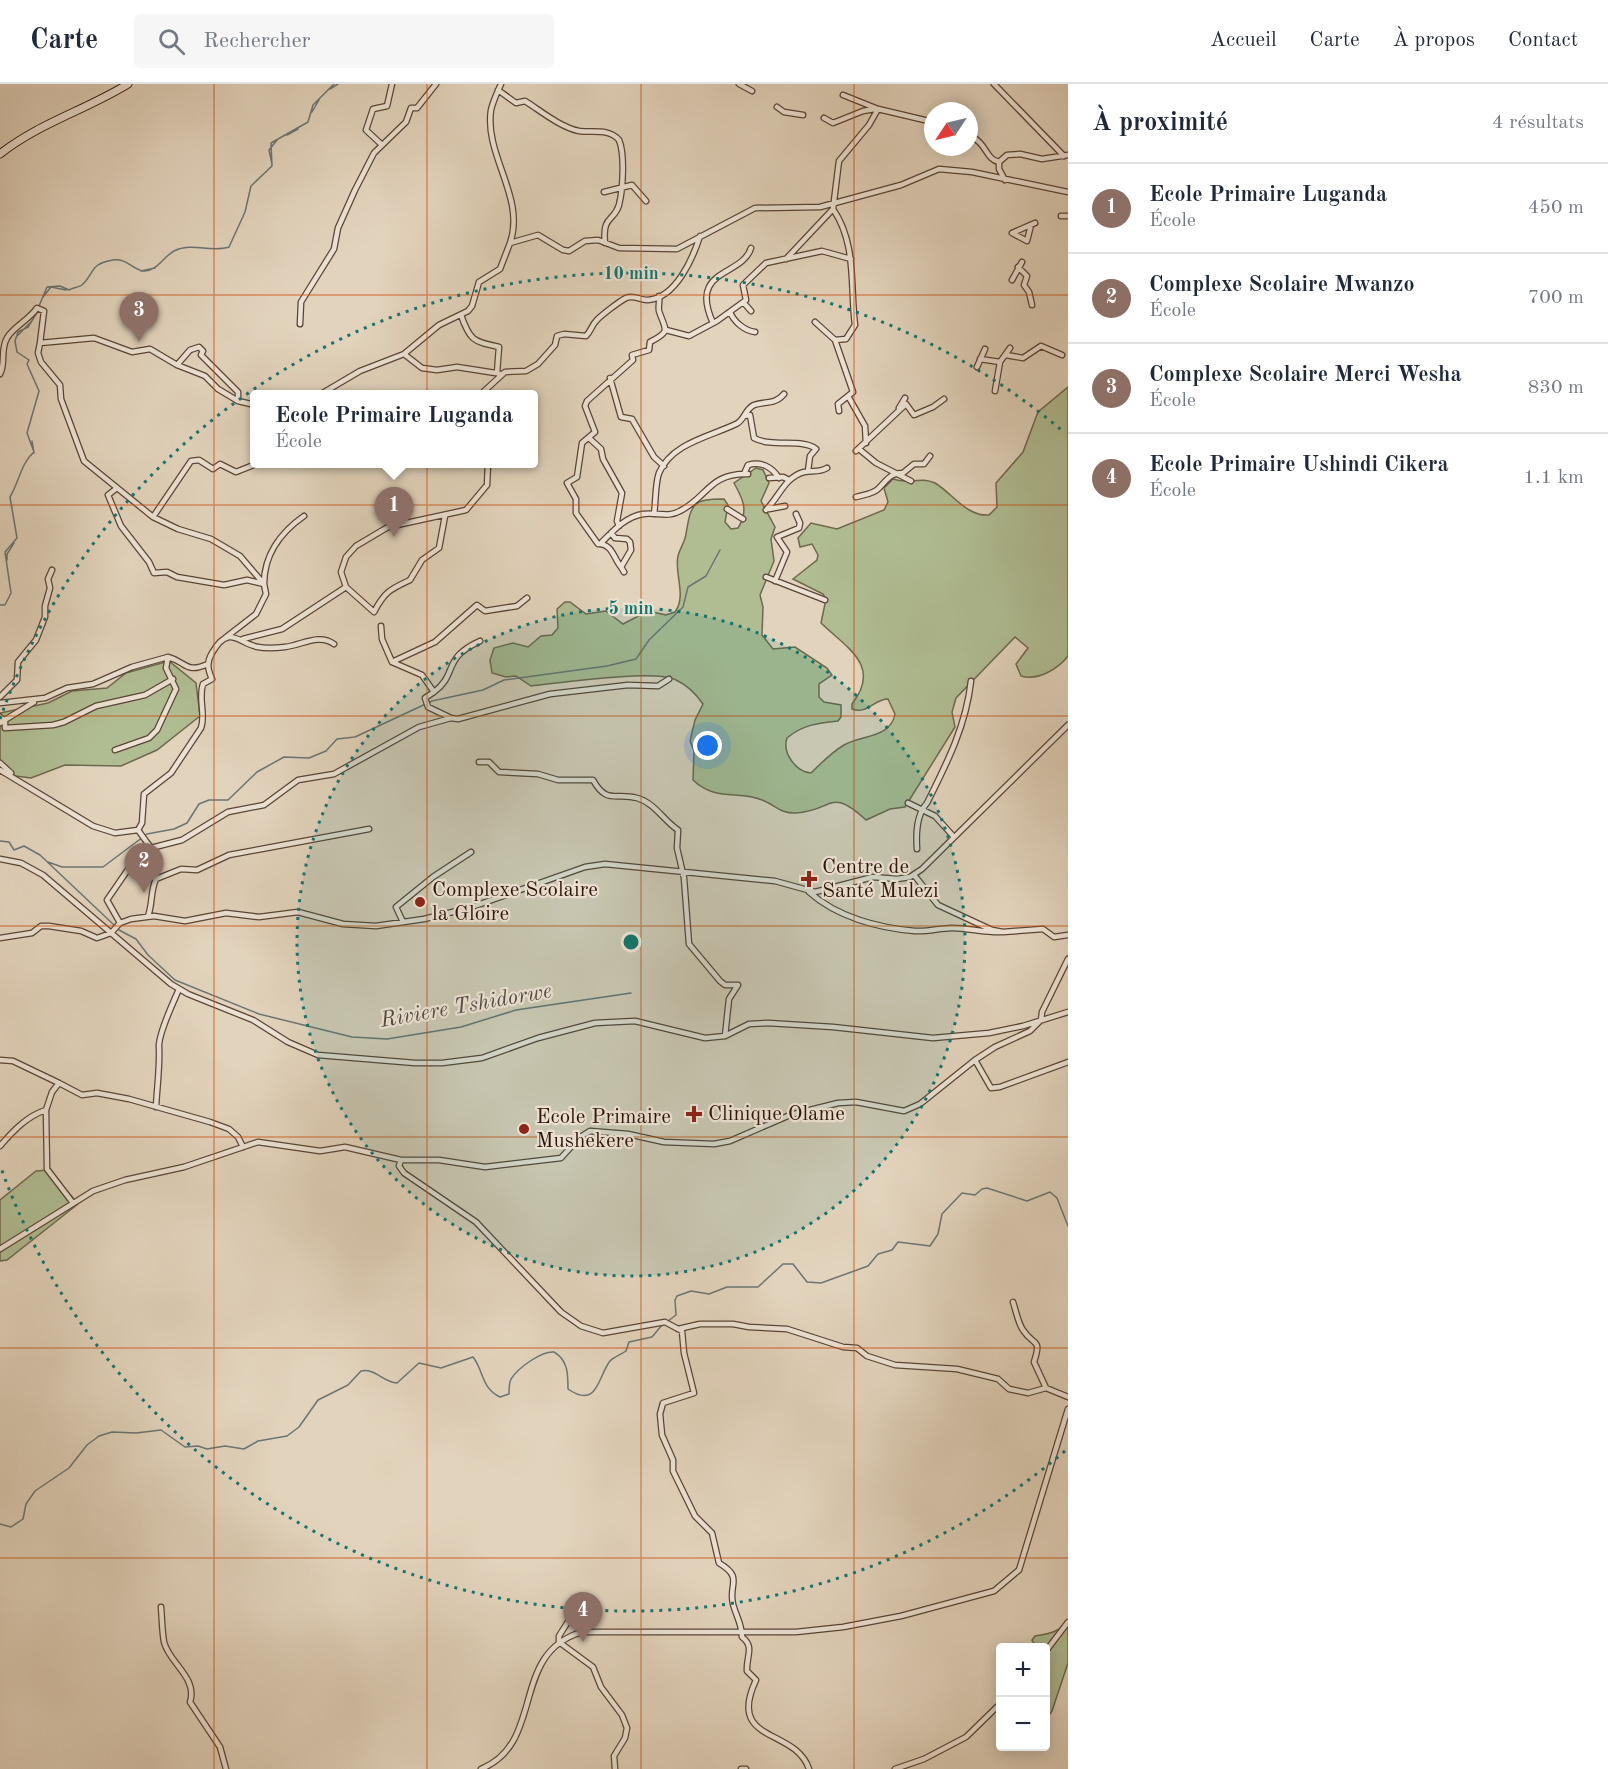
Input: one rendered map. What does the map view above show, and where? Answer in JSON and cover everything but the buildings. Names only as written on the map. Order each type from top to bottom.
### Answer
[{"type":"street","points":[[0,154],[51,121],[77,112],[128,84]]},
{"type":"street","points":[[381,144],[366,130],[373,109],[387,106],[392,84]]},
{"type":"street","points":[[300,324],[301,302],[334,249],[336,236],[347,208],[381,144],[406,122],[411,108],[417,108],[436,84]]},
{"type":"street","points":[[328,390],[360,371],[404,354],[439,325],[461,315],[472,306],[479,282],[500,269],[513,234],[513,216],[504,172],[492,136],[491,111],[501,84]]},
{"type":"street","points":[[740,84],[752,91]]},
{"type":"street","points":[[994,84],[1066,156]]},
{"type":"street","points":[[498,90],[516,103],[525,101],[577,130],[615,135],[624,156],[621,170],[622,187],[617,209],[607,220],[604,231],[605,243]]},
{"type":"street","points":[[843,95],[878,109],[924,120]]},
{"type":"street","points":[[777,107],[784,112],[803,115]]},
{"type":"street","points":[[824,118],[833,123],[864,111],[878,109]]},
{"type":"street","points":[[785,259],[833,209],[836,203],[839,161],[878,109]]},
{"type":"street","points":[[978,140],[991,159],[999,162]]},
{"type":"street","points":[[1005,180],[999,169],[999,162],[1007,154],[1042,159],[1066,156]]},
{"type":"street","points":[[510,243],[538,235],[562,250],[569,251],[585,241],[598,240],[619,248],[669,250],[682,247],[755,208],[776,206],[811,209],[901,185],[939,170],[972,172],[1068,192]]},
{"type":"street","points":[[604,192],[632,185],[646,201]]},
{"type":"street","points":[[833,209],[845,234],[854,276],[852,301],[855,325],[846,339],[836,340]]},
{"type":"street","points":[[1061,216],[1068,216]]},
{"type":"street","points":[[404,354],[422,368],[437,370],[457,367],[500,374],[526,371],[538,364],[555,345],[557,336],[564,334],[586,336],[597,319],[624,299],[633,297],[646,301],[679,284],[684,267],[695,255],[700,236]]},
{"type":"street","points":[[714,323],[707,305],[711,283],[718,275],[746,258],[750,248]]},
{"type":"street","points":[[751,311],[744,303],[742,286],[766,263],[825,251],[851,259]]},
{"type":"street","points":[[1012,280],[1020,265],[1027,276],[1024,285],[1029,292],[1032,305]]},
{"type":"street","points":[[611,533],[615,538],[627,539],[630,542],[632,550],[623,569],[612,551],[601,543],[598,544],[576,513],[576,499],[567,483],[578,477],[582,443],[594,435],[595,429],[585,406],[587,401],[607,384],[610,378],[633,360],[632,355],[649,350],[650,342],[661,337],[666,330],[667,326],[660,312],[659,296]]},
{"type":"street","points":[[666,330],[689,336],[744,303]]},
{"type":"street","points":[[0,374],[4,368],[3,349],[8,336],[27,321],[37,308],[44,311],[38,352],[41,362],[60,385],[61,399],[70,418],[79,455],[93,470],[153,517],[178,529],[211,539],[230,550],[245,561],[264,584]]},
{"type":"street","points":[[730,312],[747,331],[755,332]]},
{"type":"street","points":[[461,315],[469,334],[478,343],[499,347],[500,374],[485,390]]},
{"type":"street","points":[[815,322],[836,340],[842,363],[851,380],[853,392],[838,404],[839,411]]},
{"type":"street","points":[[40,343],[93,338],[132,352],[150,349],[177,365],[205,376],[218,389],[238,401],[250,404]]},
{"type":"street","points":[[1006,355],[1023,358],[1041,346],[1062,355]]},
{"type":"street","points":[[177,365],[190,350],[199,347],[203,351],[201,355],[238,392],[238,401]]},
{"type":"street","points":[[995,391],[1000,362],[1010,348]]},
{"type":"street","points":[[977,367],[985,349]]},
{"type":"street","points":[[980,359],[1000,362]]},
{"type":"street","points":[[610,378],[621,417],[632,420],[654,457],[664,466]]},
{"type":"street","points":[[654,514],[658,480],[669,456],[682,447],[740,423],[744,412],[756,404],[775,401],[784,394]]},
{"type":"street","points":[[848,396],[865,426],[866,443]]},
{"type":"street","points":[[905,398],[887,425],[858,450],[876,463],[911,481]]},
{"type":"street","points":[[898,410],[906,404],[916,417],[944,399]]},
{"type":"street","points":[[744,416],[750,415],[753,419],[754,438],[759,441],[778,445],[811,443],[816,449],[810,456],[808,471]]},
{"type":"street","points":[[590,438],[601,449],[603,459],[622,493],[617,521],[619,526]]},
{"type":"street","points":[[856,497],[877,490],[888,477],[895,473],[903,473],[914,464],[924,464],[930,456]]},
{"type":"street","points":[[153,517],[191,461],[200,460],[213,469],[220,464],[236,472],[250,466]]},
{"type":"street","points":[[601,543],[619,526],[635,517],[678,513],[722,478],[746,474],[748,465],[755,463],[772,468],[779,478]]},
{"type":"street","points":[[445,516],[439,548],[422,560],[410,580],[398,583],[382,598],[374,612],[346,588],[341,572],[346,557],[365,539],[399,524],[466,510],[487,485],[488,468]]},
{"type":"street","points":[[784,506],[774,506],[766,510],[789,480],[808,471],[817,473],[827,468]]},
{"type":"street","points":[[817,473],[819,480]]},
{"type":"street","points":[[769,478],[789,480]]},
{"type":"street","points":[[117,488],[108,495],[118,520],[149,562],[153,573],[167,572],[177,577],[224,585],[247,580],[264,584]]},
{"type":"street","points":[[694,499],[701,502]]},
{"type":"street","points":[[727,509],[743,519]]},
{"type":"street","points":[[775,581],[787,552],[777,537],[798,528],[800,523],[796,514]]},
{"type":"street","points":[[139,831],[142,823],[144,794],[171,773],[204,721],[201,691],[203,684],[212,680],[208,664],[215,648],[256,614],[266,594],[264,584],[266,562],[270,553],[289,529],[304,516]]},
{"type":"street","points":[[0,697],[17,680],[18,662],[36,640],[45,617],[45,606],[50,588],[48,579],[52,570]]},
{"type":"street","points":[[766,577],[825,600]]},
{"type":"street","points":[[225,638],[242,639],[282,629],[346,588]]},
{"type":"street","points":[[392,662],[435,642],[476,606],[485,611],[517,606],[527,598]]},
{"type":"street","points":[[381,626],[384,644],[392,662],[422,675],[434,692]]},
{"type":"street","points":[[242,639],[255,647],[268,648],[294,646],[321,638],[334,644]]},
{"type":"street","points":[[480,641],[458,653],[449,666],[444,683],[425,700],[428,707],[458,719],[550,694],[628,685],[658,686],[669,679]]},
{"type":"street","points":[[173,679],[145,695],[96,706],[52,725],[5,728],[2,720],[36,700],[67,688],[93,684],[132,667],[168,657],[187,668],[196,669],[208,664]]},
{"type":"street","points":[[115,750],[149,738],[157,730],[175,695],[173,679],[166,668],[168,657]]},
{"type":"street","points":[[917,849],[916,833],[921,809],[927,803],[961,731],[968,710],[971,681]]},
{"type":"street","points":[[0,703],[36,700]]},
{"type":"street","points":[[120,923],[107,900],[129,868],[151,848],[182,840],[228,812],[264,805],[298,780],[334,774],[419,727],[451,718]]},
{"type":"street","points":[[2,938],[32,933],[41,926],[49,926],[81,931],[97,938],[111,933],[120,923],[148,916],[185,921],[226,913],[259,917],[298,912],[357,925],[403,922],[460,910],[585,867],[627,865],[775,881],[807,890],[826,892],[873,877],[897,879],[914,875],[1068,725]]},
{"type":"street","points":[[478,762],[489,762],[499,772],[538,774],[558,780],[593,780],[600,792],[608,796],[637,798],[655,807],[666,822],[678,830],[677,848],[684,878],[689,944],[720,981],[725,985],[738,985],[729,999],[725,1036]]},
{"type":"street","points":[[0,763],[19,780]]},
{"type":"street","points":[[0,770],[99,829],[115,833],[139,831]]},
{"type":"street","points":[[908,803],[934,816],[954,837]]},
{"type":"street","points":[[148,916],[152,901],[151,891],[156,879],[181,869],[197,870],[229,855],[286,842],[369,829]]},
{"type":"street","points":[[139,831],[151,848]]},
{"type":"street","points":[[403,922],[396,907],[433,877],[471,852]]},
{"type":"street","points":[[0,859],[21,863],[43,875],[156,974],[179,989],[253,1020],[288,1042],[312,1053],[341,1058],[424,1063],[464,1061],[595,1023],[635,1022],[693,1036],[725,1036],[749,1024],[768,1023],[833,1027],[933,1038],[989,1033],[1068,1012]]},
{"type":"street","points":[[914,875],[938,905],[992,930],[1003,932]]},
{"type":"street","points":[[807,890],[823,905],[867,923],[916,931],[954,928],[979,932],[1043,929],[1054,937],[1068,935]]},
{"type":"street","points":[[0,1249],[73,1203],[107,1186],[184,1167],[258,1142],[320,1151],[345,1147],[401,1160],[423,1158],[485,1167],[509,1166],[561,1158],[579,1138],[590,1131],[628,1134],[664,1142],[714,1144],[730,1141],[790,1115],[838,1103],[856,1102],[904,1111],[920,1104],[995,1047],[1030,1031],[1041,1020],[1042,1012],[1068,959]]},
{"type":"street","points":[[156,1107],[161,1066],[159,1047],[170,1009],[179,989]]},
{"type":"street","points":[[0,1060],[13,1061],[82,1095],[97,1093],[129,1099],[229,1129],[238,1137],[243,1147]]},
{"type":"street","points":[[975,1060],[992,1088],[1000,1088],[1068,1062]]},
{"type":"street","points":[[59,1083],[52,1092],[46,1110],[47,1169],[73,1203]]},
{"type":"street","points":[[0,1146],[18,1127],[36,1113],[46,1110]]},
{"type":"street","points":[[401,1160],[399,1166],[404,1173],[476,1221],[561,1312],[581,1326],[603,1333],[664,1322],[682,1331],[684,1353],[694,1393],[663,1403],[660,1414],[662,1435],[673,1460],[673,1471],[695,1516],[712,1533],[719,1563],[730,1569],[735,1581],[733,1603],[742,1637],[750,1642],[751,1648],[746,1660],[747,1671],[754,1675],[756,1680],[748,1696],[748,1711],[754,1725],[764,1734],[789,1746],[806,1759],[809,1769]]},
{"type":"street","points":[[1013,1302],[1022,1329],[1037,1342],[1039,1348],[1034,1362],[1046,1388]]},
{"type":"street","points":[[678,1329],[700,1324],[733,1324],[787,1329],[843,1347],[856,1348],[867,1356],[880,1358],[895,1365],[957,1369],[998,1379],[1009,1389],[1028,1393],[1046,1388],[1068,1398]]},
{"type":"street","points":[[481,1769],[498,1761],[516,1740],[531,1686],[541,1663],[559,1642],[582,1632],[796,1632],[843,1627],[901,1616],[994,1590],[1019,1570],[1068,1409]]},
{"type":"street","points":[[161,1607],[164,1643],[185,1676],[193,1694],[190,1702],[220,1747],[226,1769]]},
{"type":"street","points":[[559,1642],[559,1636],[576,1609]]},
{"type":"street","points":[[1050,1646],[1068,1622]]},
{"type":"street","points":[[559,1642],[593,1667],[601,1687],[622,1715],[627,1728],[625,1738],[614,1756],[615,1769]]},
{"type":"street","points":[[895,1769],[924,1759],[966,1737],[996,1708]]},
{"type":"street","points":[[741,1769],[746,1769]]},
{"type":"green space","points":[[1068,387],[1068,656],[1047,673],[1034,677],[1021,676],[1016,664],[1028,648],[1015,637],[956,698],[952,712],[955,727],[905,807],[890,809],[866,820],[845,804],[838,802],[808,811],[791,813],[753,797],[719,793],[702,787],[693,780],[694,751],[690,741],[695,720],[703,704],[691,690],[676,680],[665,677],[628,676],[531,686],[516,676],[506,677],[492,673],[490,660],[494,648],[513,643],[528,647],[541,636],[552,635],[558,628],[557,609],[565,602],[570,602],[586,614],[606,611],[623,624],[648,611],[666,615],[675,612],[680,599],[678,556],[695,505],[705,500],[724,499],[728,505],[725,522],[731,529],[738,528],[743,516],[744,505],[734,483],[756,468],[763,470],[769,483],[761,501],[775,527],[771,539],[774,561],[760,595],[763,607],[762,635],[773,649],[795,647],[827,668],[832,675],[819,684],[819,697],[824,702],[841,705],[841,717],[838,721],[811,725],[787,738],[788,755],[792,761],[800,769],[811,773],[844,745],[888,728],[895,714],[888,699],[862,710],[852,709],[863,679],[862,668],[850,650],[821,623],[826,599],[823,594],[793,579],[817,560],[818,555],[812,544],[800,547],[798,538],[811,523],[837,529],[884,510],[888,502],[884,488],[893,479],[930,481],[967,508],[981,515],[989,515],[997,507],[996,483],[1023,452],[1038,412]]},
{"type":"green space","points":[[169,661],[196,683],[200,716],[157,750],[121,766],[65,765],[31,778],[0,774],[0,713],[48,703],[72,691],[107,688],[126,673]]},
{"type":"green space","points":[[49,1170],[78,1204],[7,1260],[0,1261],[0,1200],[36,1171]]},
{"type":"green space","points":[[1068,1620],[1068,1663],[1050,1714],[1050,1643],[1034,1643],[1032,1640],[1035,1636],[1058,1630]]},
{"type":"waterway","points":[[39,306],[47,287],[60,286],[69,290],[81,286],[93,270],[105,262],[118,260],[139,270],[148,271],[170,253],[181,248],[222,249],[229,247],[245,212],[251,186],[272,166],[271,143],[308,122],[313,105],[334,84]]},
{"type":"waterway","points":[[330,89],[338,84]]},
{"type":"waterway","points":[[312,112],[320,98]]},
{"type":"waterway","points":[[287,135],[298,129]]},
{"type":"waterway","points":[[272,164],[269,150],[277,140]]},
{"type":"waterway","points":[[141,271],[155,268]]},
{"type":"waterway","points":[[43,297],[51,287],[66,290]]},
{"type":"waterway","points":[[0,605],[5,605],[11,593],[5,552],[17,538],[10,497],[23,467],[34,452],[27,433],[39,391],[27,364],[29,360],[17,352],[15,341],[18,332],[28,327],[38,311]]},
{"type":"waterway","points":[[17,336],[31,322]]},
{"type":"waterway","points":[[32,441],[34,453]]},
{"type":"waterway","points":[[7,560],[7,554],[14,543]]},
{"type":"waterway","points":[[48,862],[62,867],[103,867],[147,834],[174,829],[187,823],[199,804],[209,800],[228,800],[257,772],[284,757],[309,758],[326,751],[337,739],[355,737],[432,701],[483,690],[504,680],[607,666],[636,659],[649,640],[683,607],[688,587],[706,576],[720,550]]},
{"type":"waterway","points":[[0,841],[9,842],[14,850],[24,846],[40,855],[114,925]]},
{"type":"waterway","name":"Riviere Tshidorwe","points":[[119,930],[136,939],[148,955],[175,980],[259,1014],[352,1037],[387,1039],[461,1027],[516,1010],[631,993]]},
{"type":"waterway","points":[[668,1321],[676,1315],[677,1296],[691,1291],[709,1294],[727,1287],[758,1287],[783,1264],[793,1264],[807,1282],[821,1283],[868,1266],[878,1254],[892,1250],[898,1242],[930,1246],[938,1234],[942,1214],[962,1193],[975,1195],[987,1188],[1027,1201],[1050,1192],[1057,1198],[1068,1226]]},
{"type":"waterway","points":[[0,1524],[11,1527],[23,1519],[26,1504],[35,1491],[69,1468],[87,1445],[99,1436],[112,1432],[136,1433],[161,1430],[185,1447],[198,1446],[207,1449],[225,1446],[244,1449],[258,1441],[287,1436],[299,1427],[318,1400],[348,1385],[361,1371],[371,1371],[397,1383],[419,1363],[441,1368],[473,1357],[489,1389],[500,1397],[509,1394],[511,1379],[524,1365],[543,1354],[554,1352],[565,1363],[568,1389],[586,1396],[596,1388],[610,1361],[626,1351],[629,1342],[652,1337],[662,1325]]},
{"type":"place","name":"Complexe Scolaire Merci Wesha","points":[[139,342]]},
{"type":"place","name":"Ecole Primaire Luganda","points":[[394,537]]},
{"type":"place","name":"Centre de Santé Mulezi","points":[[809,879]]},
{"type":"place","name":"Complexe Scolaire Mwanzo","points":[[144,893]]},
{"type":"place","name":"Complexe Scolaire la Gloire","points":[[420,902]]},
{"type":"place","name":"Clinique Olame","points":[[694,1114]]},
{"type":"place","name":"Ecole Primaire Mushekere","points":[[524,1129]]},
{"type":"place","name":"Ecole Primaire Ushindi Cikera","points":[[583,1642]]}]
